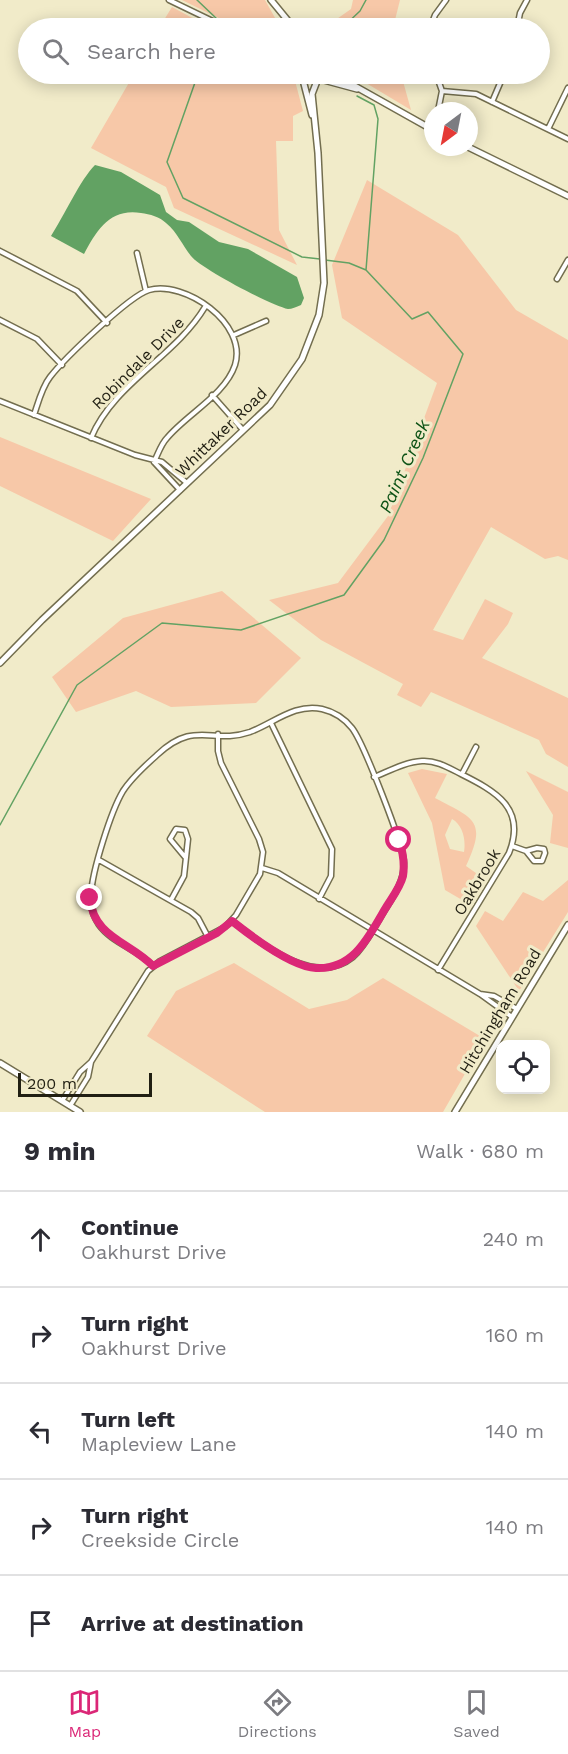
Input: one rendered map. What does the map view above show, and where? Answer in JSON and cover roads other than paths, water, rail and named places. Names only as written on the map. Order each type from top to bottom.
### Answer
[{"type":"main road","points":[[271,0],[286,18]]},
{"type":"main road","name":"Whittaker Road","points":[[304,84],[313,117]]},
{"type":"main road","name":"Whittaker Road","points":[[0,663],[279,395],[305,354],[319,315],[325,267],[318,153],[313,117],[312,94],[316,84]]},
{"type":"main road","points":[[334,84],[358,90]]},
{"type":"main road","points":[[346,84],[424,123]]},
{"type":"main road","points":[[478,152],[568,196]]},
{"type":"main road","name":"Hitchingham Road","points":[[455,1112],[568,925]]},
{"type":"main road","points":[[0,1063],[80,1112]]},
{"type":"street","points":[[170,0],[207,18]]},
{"type":"street","points":[[434,18],[446,0]]},
{"type":"street","points":[[519,18],[527,0]]},
{"type":"street","points":[[439,84],[442,92],[440,102]]},
{"type":"street","points":[[492,102],[500,84]]},
{"type":"street","points":[[548,129],[568,88]]},
{"type":"street","points":[[442,92],[471,92],[568,139]]},
{"type":"street","points":[[0,251],[68,285],[107,322]]},
{"type":"street","points":[[137,254],[147,291]]},
{"type":"street","points":[[557,279],[568,260]]},
{"type":"street","points":[[34,415],[48,381],[132,299],[147,291],[165,288],[178,291],[227,322],[234,335],[237,349],[234,366],[226,381],[165,439],[154,462]]},
{"type":"street","name":"Robindale Drive","points":[[91,438],[105,410],[193,327],[205,307]]},
{"type":"street","points":[[0,320],[37,339],[62,365]]},
{"type":"street","points":[[234,335],[266,321]]},
{"type":"street","points":[[212,395],[243,430]]},
{"type":"street","points":[[0,401],[91,438],[165,464],[187,483]]},
{"type":"street","points":[[154,462],[180,490]]},
{"type":"street","points":[[153,966],[141,955],[108,934],[96,920],[91,904],[91,892],[115,807],[134,777],[174,740],[199,733],[249,733],[306,708],[318,708],[338,714],[357,735],[399,840],[404,861],[401,882],[372,931],[351,958],[336,966],[319,968],[296,962],[232,921]]},
{"type":"street","points":[[271,723],[332,849],[331,876],[319,899]]},
{"type":"street","points":[[62,1101],[80,1072],[91,1062],[142,978],[153,966],[208,937],[232,921],[258,879],[262,868],[259,838],[221,762],[218,751],[218,734]]},
{"type":"street","points":[[462,774],[476,747]]},
{"type":"street","name":"Oakbrook","points":[[374,777],[422,761],[436,763],[489,788],[502,799],[512,817],[512,846],[438,970]]},
{"type":"street","points":[[171,900],[184,876],[187,833],[183,829],[176,829],[170,834],[170,839],[185,857]]},
{"type":"street","points":[[512,846],[526,851],[534,861],[542,861],[544,857],[544,849],[526,851]]},
{"type":"street","points":[[99,860],[171,900],[198,918],[208,937]]},
{"type":"street","points":[[262,868],[278,873],[480,994],[512,1017]]},
{"type":"street","points":[[480,994],[494,996],[517,1009]]},
{"type":"street","points":[[70,1106],[88,1077],[91,1062]]},
{"type":"waterway","name":"Paint Creek","points":[[197,0],[216,18]]},
{"type":"waterway","points":[[353,18],[366,0]]},
{"type":"waterway","name":"Paint Creek","points":[[194,84],[167,162],[183,198],[302,257],[320,259]]},
{"type":"waterway","points":[[357,96],[374,105],[378,119],[366,270]]},
{"type":"waterway","name":"Paint Creek","points":[[0,825],[77,685],[162,623],[241,630],[344,595],[384,540],[423,458],[463,354],[428,312],[412,319],[366,270],[349,263],[325,260]]}]
